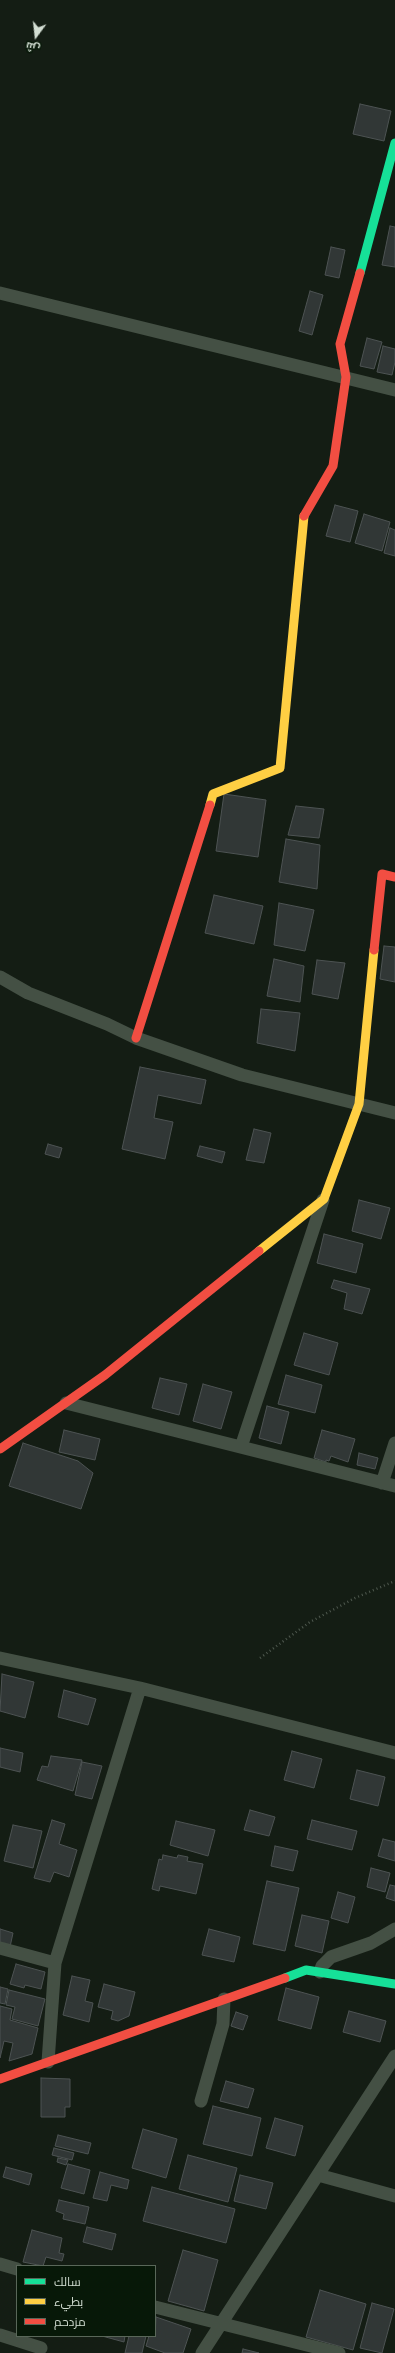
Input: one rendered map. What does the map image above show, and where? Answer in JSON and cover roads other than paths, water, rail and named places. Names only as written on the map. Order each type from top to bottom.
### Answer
[{"type":"street","points":[[136,1038],[213,794],[280,768],[304,515],[333,466],[346,377],[340,344],[395,143]]},
{"type":"street","points":[[0,293],[395,390]]},
{"type":"street","points":[[241,1447],[324,1199],[359,1104],[382,874],[395,877]]},
{"type":"street","points":[[0,978],[28,993],[107,1024],[136,1038],[242,1075],[395,1113]]},
{"type":"street","points":[[0,1449],[105,1375],[324,1199]]},
{"type":"street","points":[[66,1403],[395,1486]]},
{"type":"street","points":[[382,1483],[395,1443]]},
{"type":"street","points":[[0,1658],[140,1688],[395,1752]]},
{"type":"street","points":[[48,2062],[55,1963],[140,1688]]},
{"type":"street","points":[[320,1972],[322,1966],[331,1957],[370,1943],[395,1929]]},
{"type":"street","points":[[0,1948],[55,1963]]},
{"type":"street","points":[[0,2079],[306,1970],[395,1984]]},
{"type":"street","points":[[201,2102],[223,2024],[224,1999]]},
{"type":"street","points":[[202,2353],[395,2056]]},
{"type":"street","points":[[318,2175],[395,2196]]},
{"type":"street","points":[[0,2264],[16,2269]]},
{"type":"street","points":[[156,2307],[220,2325],[339,2353]]},
{"type":"street","points":[[0,2335],[41,2348]]}]
